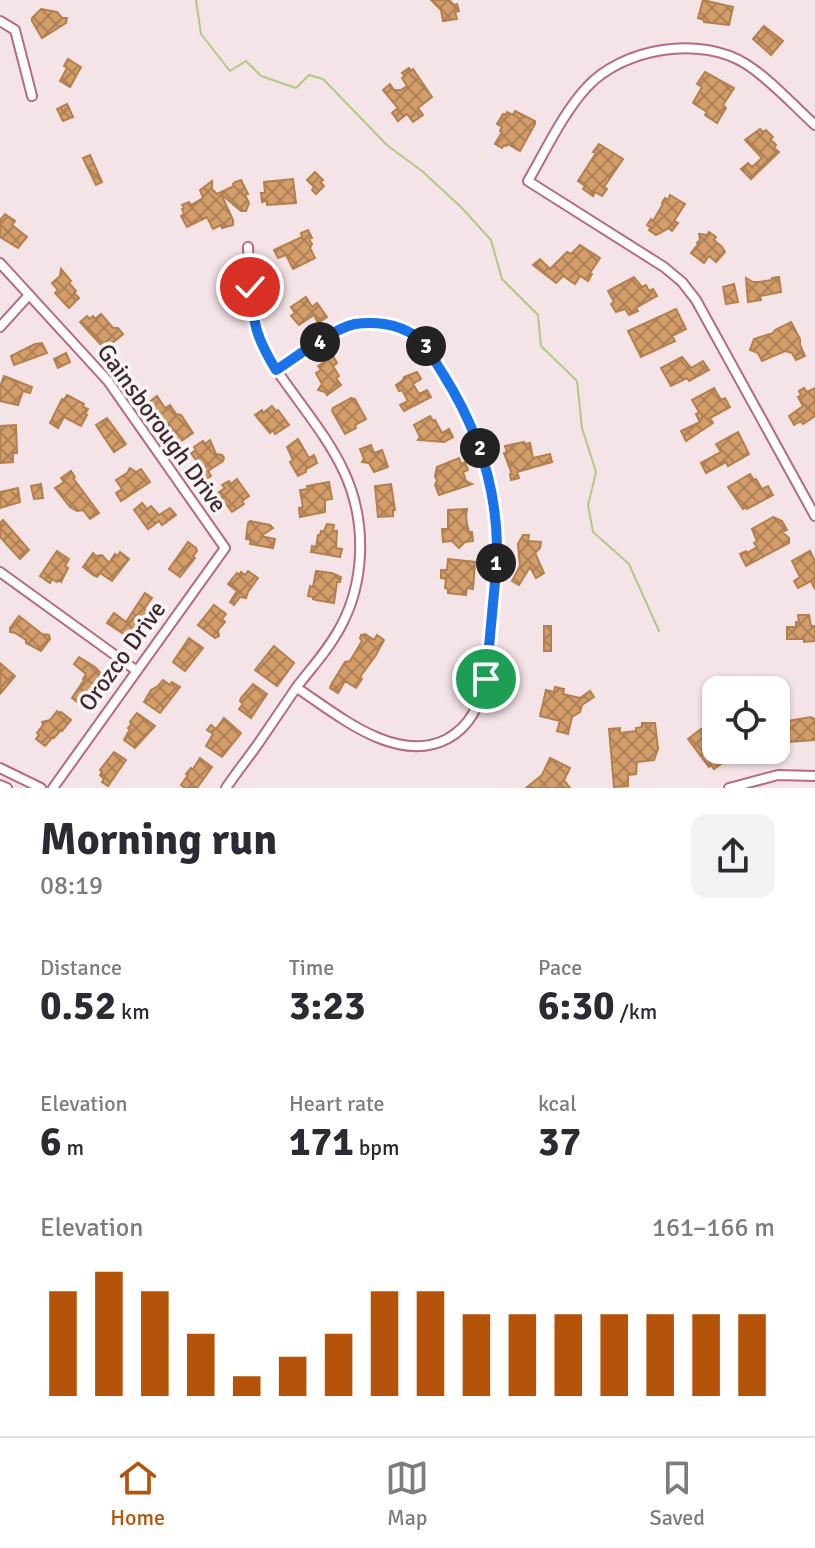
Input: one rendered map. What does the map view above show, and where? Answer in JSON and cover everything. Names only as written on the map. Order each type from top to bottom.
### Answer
[{"type":"street","points":[[0,21],[15,30],[32,96]]},
{"type":"street","points":[[815,125],[756,71],[743,63],[706,49],[666,50],[620,63],[588,86],[528,181],[664,267],[682,282],[696,300],[815,516]]},
{"type":"street","points":[[226,788],[329,646],[350,607],[360,544],[357,509],[344,469],[262,346],[254,323],[248,247]]},
{"type":"street","name":"Gainsborough Drive","points":[[0,263],[108,381],[225,548]]},
{"type":"street","points":[[0,327],[29,295]]},
{"type":"street","points":[[276,370],[353,325],[381,323],[411,333],[425,344],[472,427],[487,469],[495,507],[498,548],[486,679],[469,722],[455,735],[420,748],[403,747],[347,722],[297,688]]},
{"type":"street","name":"Orozco Drive","points":[[53,788],[225,548]]},
{"type":"street","points":[[0,572],[137,671]]},
{"type":"street","points":[[0,768],[41,788]]},
{"type":"street","points":[[729,788],[778,775],[815,776]]},
{"type":"street","points":[[0,785],[7,788]]},
{"type":"building","points":[[431,0],[449,0],[457,4],[457,19],[443,21],[441,10]]},
{"type":"building","points":[[703,0],[733,7],[729,25],[704,22],[698,18]]},
{"type":"building","points":[[41,9],[67,18],[66,23],[42,38],[32,21]]},
{"type":"building","points":[[764,26],[783,41],[771,55],[753,39]]},
{"type":"building","points":[[68,59],[81,67],[70,87],[60,81]]},
{"type":"building","points":[[409,68],[411,71],[413,69],[432,97],[418,108],[423,115],[413,122],[407,114],[398,121],[392,113],[398,108],[383,90],[390,84],[394,90],[407,86],[402,73]]},
{"type":"building","points":[[705,72],[734,88],[723,105],[726,108],[717,123],[693,103],[702,87],[697,84]]},
{"type":"building","points":[[67,104],[73,117],[63,121],[57,109]]},
{"type":"building","points":[[515,111],[535,121],[520,151],[508,144],[502,148],[495,144],[502,132],[502,127],[497,124],[503,114],[513,115]]},
{"type":"building","points":[[760,129],[773,137],[770,139],[779,152],[751,179],[741,169],[748,163],[752,167],[762,158],[745,140]]},
{"type":"building","points":[[599,144],[623,159],[604,187],[607,189],[602,196],[595,192],[593,196],[578,181]]},
{"type":"building","points":[[90,155],[102,182],[96,185],[83,158]]},
{"type":"building","points":[[315,172],[323,180],[320,182],[324,186],[316,194],[307,180]]},
{"type":"building","points":[[293,179],[296,203],[267,205],[267,201],[262,202],[264,182]]},
{"type":"building","points":[[241,180],[248,194],[245,195],[249,203],[246,211],[241,211],[221,194],[233,225],[213,229],[207,217],[187,227],[181,216],[184,214],[182,205],[189,202],[191,205],[203,198],[200,190],[212,181],[212,189],[217,194]]},
{"type":"building","points":[[670,195],[685,204],[674,221],[678,223],[672,231],[669,228],[656,235],[647,225]]},
{"type":"building","points":[[5,214],[15,221],[12,225],[27,237],[18,248],[0,237],[0,220]]},
{"type":"building","points":[[308,230],[312,238],[309,239],[312,244],[310,248],[315,258],[293,269],[286,255],[278,258],[274,250],[302,237],[301,233]]},
{"type":"building","points":[[709,232],[725,252],[716,262],[709,256],[704,263],[691,253],[700,240],[699,234],[707,235]]},
{"type":"building","points":[[580,245],[600,258],[588,281],[580,276],[575,284],[563,276],[556,283],[533,265],[540,259],[550,269],[567,252],[571,254]]},
{"type":"building","points":[[61,269],[79,298],[69,308],[55,293],[58,290],[52,283],[60,276]]},
{"type":"building","points":[[634,277],[642,287],[646,285],[649,291],[653,289],[657,296],[629,315],[625,309],[616,312],[608,291]]},
{"type":"building","points":[[779,277],[781,292],[748,302],[746,278],[759,282]]},
{"type":"building","points":[[734,284],[738,302],[726,304],[723,287]]},
{"type":"building","points":[[306,297],[312,307],[317,303],[327,317],[318,323],[314,315],[299,325],[291,316],[295,313],[291,307]]},
{"type":"building","points":[[676,309],[686,329],[672,336],[675,341],[641,357],[628,331]]},
{"type":"building","points":[[101,314],[123,334],[105,349],[80,322],[87,316],[95,319]]},
{"type":"building","points":[[791,322],[805,356],[796,360],[792,353],[785,351],[762,361],[758,353],[750,350],[754,339],[773,333]]},
{"type":"building","points":[[42,343],[47,353],[14,365],[11,356]]},
{"type":"building","points":[[66,353],[70,362],[58,368],[54,359]]},
{"type":"building","points":[[333,356],[337,363],[333,366],[339,376],[336,378],[341,385],[327,395],[318,390],[322,384],[316,373],[321,370],[318,366]]},
{"type":"building","points":[[682,357],[691,368],[703,361],[709,370],[671,386],[661,368]]},
{"type":"building","points":[[417,372],[421,379],[413,384],[419,394],[427,390],[431,397],[404,411],[400,405],[408,401],[396,385],[404,377]]},
{"type":"building","points":[[4,376],[32,387],[30,393],[23,391],[18,405],[0,401]]},
{"type":"building","points":[[714,388],[730,407],[710,418],[713,423],[686,441],[681,431],[700,422],[696,414],[699,412],[692,400]]},
{"type":"building","points":[[804,388],[807,392],[815,388],[815,416],[803,424],[801,421],[794,425],[789,416],[803,406],[798,397],[801,395],[799,391]]},
{"type":"building","points":[[67,395],[84,404],[83,407],[88,409],[87,415],[81,426],[64,417],[58,428],[50,423]]},
{"type":"building","points":[[157,396],[165,408],[170,405],[176,414],[181,415],[193,433],[177,444],[147,404]]},
{"type":"building","points":[[351,398],[355,399],[366,419],[345,434],[332,411]]},
{"type":"building","points":[[272,406],[289,425],[275,434],[273,430],[270,433],[255,415]]},
{"type":"building","points":[[430,416],[442,433],[449,429],[453,437],[444,442],[418,440],[420,437],[414,425]]},
{"type":"building","points":[[107,418],[126,444],[114,452],[96,425]]},
{"type":"building","points":[[16,425],[17,453],[13,453],[13,462],[0,463],[0,426]]},
{"type":"building","points":[[738,432],[749,454],[728,466],[726,462],[706,473],[701,463],[721,452],[716,444]]},
{"type":"building","points":[[298,439],[309,458],[314,455],[317,463],[298,476],[290,462],[293,460],[287,447]]},
{"type":"building","points":[[210,440],[216,454],[224,458],[208,471],[211,476],[203,481],[195,470],[200,466],[191,453],[196,450],[194,447]]},
{"type":"building","points":[[530,443],[533,458],[550,454],[552,462],[517,472],[519,478],[511,480],[505,446]]},
{"type":"building","points":[[371,445],[374,453],[382,450],[388,467],[374,472],[369,463],[362,462],[364,459],[360,449]]},
{"type":"building","points":[[459,458],[468,470],[463,472],[466,481],[472,484],[439,495],[435,485],[437,467]]},
{"type":"building","points":[[130,468],[136,472],[141,469],[150,482],[121,501],[116,493],[122,489],[116,480]]},
{"type":"building","points":[[71,471],[99,513],[90,519],[83,510],[70,507],[55,488],[64,482],[61,478]]},
{"type":"building","points":[[750,474],[762,489],[768,486],[773,495],[743,509],[728,487]]},
{"type":"building","points":[[237,479],[249,496],[232,512],[218,493],[225,488],[222,485],[229,481],[231,484]]},
{"type":"building","points":[[329,482],[332,499],[325,500],[325,512],[300,517],[299,508],[303,507],[300,490]]},
{"type":"building","points":[[41,484],[43,498],[34,499],[31,486]]},
{"type":"building","points":[[391,484],[393,516],[378,517],[375,486]]},
{"type":"building","points":[[18,488],[20,502],[0,508],[0,492]]},
{"type":"building","points":[[142,503],[147,509],[151,506],[159,515],[170,508],[176,515],[162,525],[159,521],[148,529],[134,510]]},
{"type":"building","points":[[467,509],[467,524],[473,541],[465,542],[459,548],[452,541],[443,542],[442,529],[448,529],[448,510]]},
{"type":"building","points":[[773,517],[782,521],[787,530],[782,532],[789,538],[789,543],[746,566],[740,554],[757,547],[752,529]]},
{"type":"building","points":[[3,520],[29,550],[20,559],[0,537],[0,523]]},
{"type":"building","points":[[250,521],[273,528],[261,536],[275,539],[273,548],[250,544],[251,540],[246,539]]},
{"type":"building","points":[[327,524],[334,525],[333,531],[337,531],[336,548],[342,549],[340,557],[311,552]]},
{"type":"building","points":[[523,535],[529,535],[528,541],[541,542],[535,553],[544,573],[536,578],[530,567],[519,585],[512,581],[520,566],[518,544]]},
{"type":"building","points":[[188,542],[197,551],[180,577],[169,569]]},
{"type":"building","points":[[57,551],[69,559],[65,566],[68,568],[61,582],[52,579],[50,583],[40,576]]},
{"type":"building","points":[[810,551],[815,561],[815,589],[811,581],[798,588],[794,581],[800,577],[792,561]]},
{"type":"building","points":[[120,552],[129,559],[112,581],[100,573],[97,577],[83,567],[93,553],[102,555],[109,563]]},
{"type":"building","points":[[448,559],[475,562],[473,589],[467,588],[466,595],[448,593],[445,588],[446,579],[441,578],[441,570],[447,570]]},
{"type":"building","points":[[248,571],[258,578],[246,598],[240,597],[234,605],[230,602],[237,591],[228,584],[237,573],[245,575]]},
{"type":"building","points":[[316,571],[341,577],[337,582],[334,603],[308,596]]},
{"type":"building","points":[[145,593],[152,598],[144,609],[147,611],[143,617],[146,619],[141,631],[131,639],[107,623],[114,613],[126,622]]},
{"type":"building","points":[[214,605],[226,614],[222,619],[225,622],[218,630],[219,636],[215,638],[198,625]]},
{"type":"building","points":[[798,615],[809,615],[811,626],[815,626],[815,641],[787,639],[787,627],[796,627]]},
{"type":"building","points":[[19,616],[42,634],[49,635],[50,639],[41,651],[10,632]]},
{"type":"building","points":[[544,626],[551,626],[551,651],[544,651]]},
{"type":"building","points":[[361,635],[374,640],[377,635],[384,640],[356,688],[345,681],[338,693],[330,688],[331,685],[362,641]]},
{"type":"building","points":[[189,638],[203,648],[185,671],[173,662]]},
{"type":"building","points":[[274,646],[294,663],[277,686],[255,670]]},
{"type":"building","points":[[79,657],[104,677],[96,696],[89,697],[84,704],[72,698],[86,674],[74,664]]},
{"type":"building","points":[[0,663],[15,676],[0,694]]},
{"type":"building","points":[[163,680],[180,687],[160,713],[144,702],[151,690]]},
{"type":"building","points":[[253,684],[267,694],[251,718],[239,709],[243,704],[241,698]]},
{"type":"building","points":[[555,687],[564,689],[563,694],[580,698],[590,691],[594,697],[572,717],[568,734],[557,731],[560,721],[540,716],[546,690],[554,692]]},
{"type":"building","points":[[57,711],[71,720],[45,746],[36,739],[37,733],[42,722],[50,720]]},
{"type":"building","points":[[137,713],[155,726],[135,748],[124,740],[130,722]]},
{"type":"building","points":[[224,718],[241,733],[222,757],[206,746],[213,734],[207,730],[211,725],[216,729]]},
{"type":"building","points":[[815,718],[815,740],[790,742],[790,720]]},
{"type":"building","points":[[642,723],[655,723],[658,749],[654,760],[637,762],[636,774],[628,775],[628,786],[614,787],[609,729],[620,728],[620,733],[636,731]]},
{"type":"building","points":[[702,729],[702,758],[688,739]]},
{"type":"building","points":[[114,752],[126,760],[108,786],[102,782],[104,779],[100,770]]},
{"type":"building","points":[[200,758],[212,767],[197,788],[185,788],[181,785],[186,774]]},
{"type":"building","points":[[550,758],[570,768],[564,780],[570,788],[526,788],[542,775]]},
{"type":"waterway","points":[[196,0],[201,34],[230,71],[246,61],[261,76],[296,88],[309,75],[323,79],[388,146],[422,171],[491,240],[502,279],[538,315],[541,346],[577,381],[582,428],[596,472],[588,505],[593,532],[629,564],[659,631]]},
{"type":"route","points":[[250,287],[257,335],[276,370],[338,331],[373,322],[411,333],[425,344],[456,395],[487,469],[495,507],[498,548],[486,679]]}]
